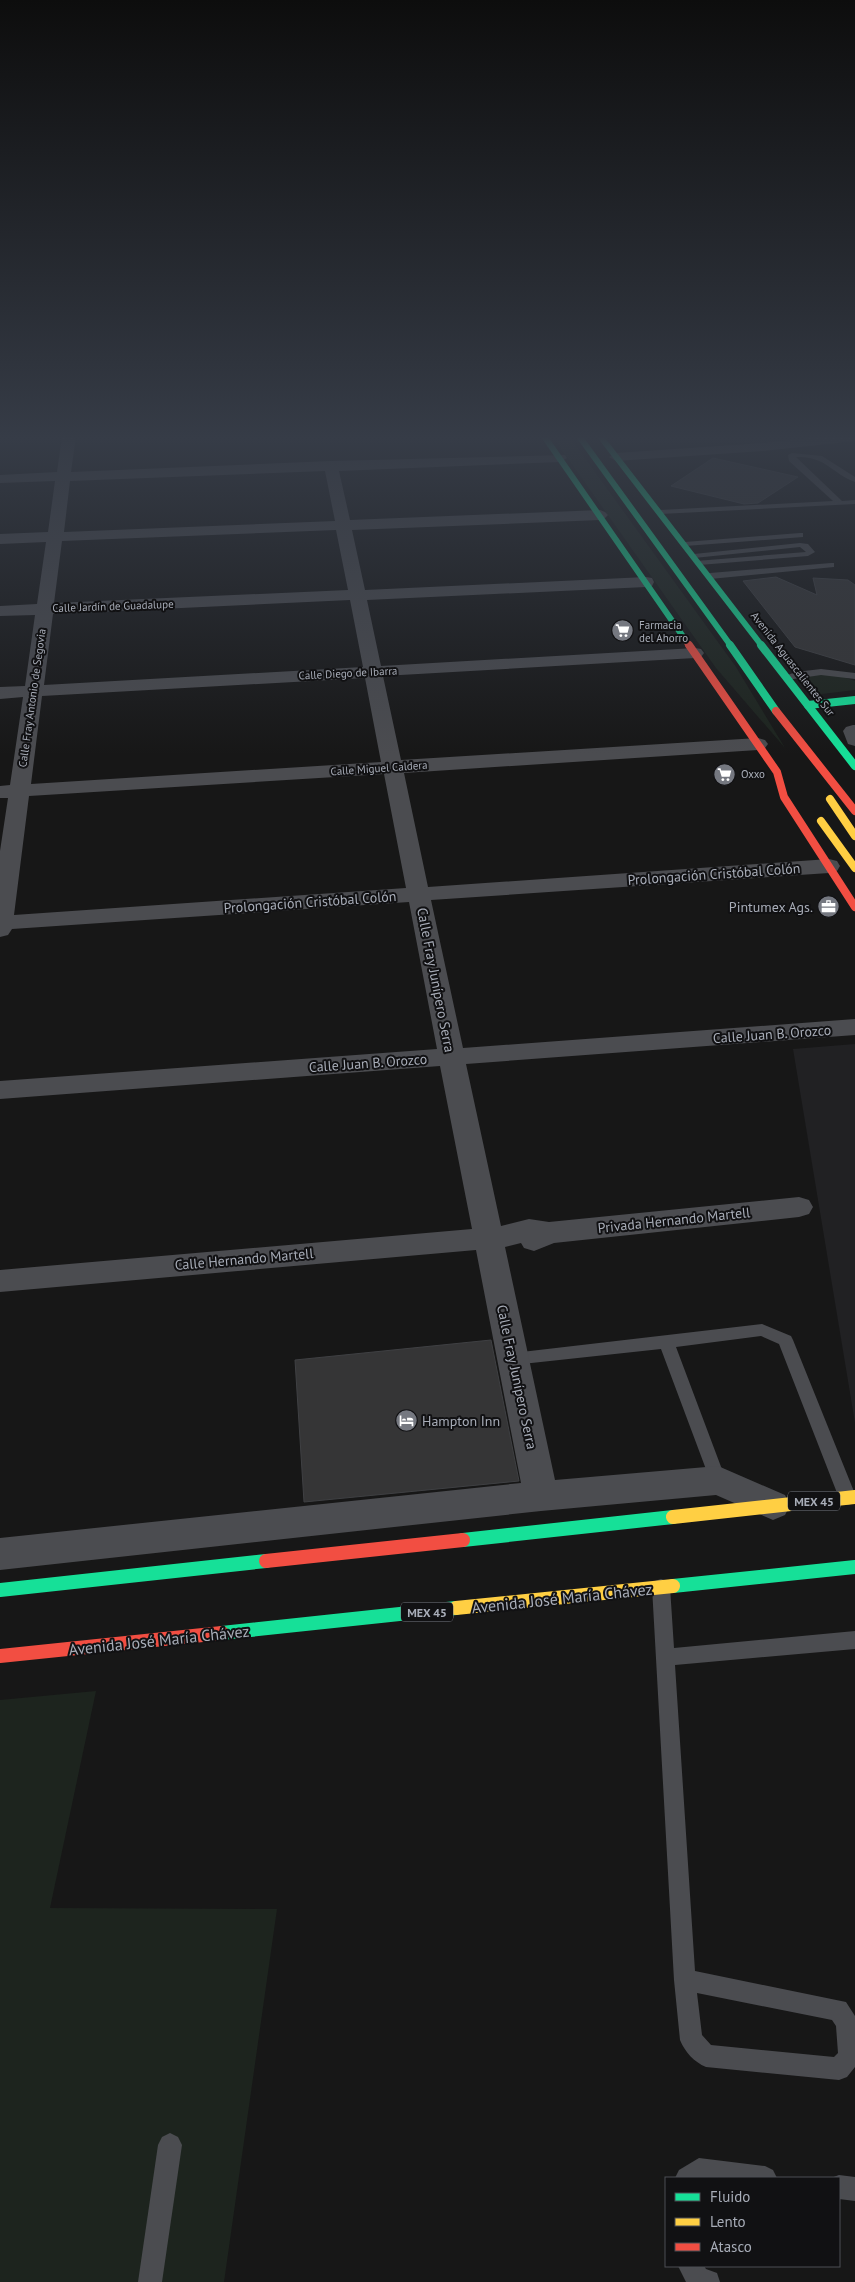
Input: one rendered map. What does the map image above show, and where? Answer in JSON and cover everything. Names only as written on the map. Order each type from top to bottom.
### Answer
[{"type":"main road","points":[[619,542],[758,744],[776,772],[784,797],[855,907]]},
{"type":"main road","points":[[657,542],[762,693],[855,811]]},
{"type":"main road","name":"Avenida Aguascalientes Sur","points":[[684,542],[854,763]]},
{"type":"main road","points":[[674,565],[692,553]]},
{"type":"main road","points":[[762,693],[774,717],[855,836]]},
{"type":"main road","points":[[808,705],[855,700]]},
{"type":"main road","points":[[822,722],[847,726]]},
{"type":"main road","points":[[776,772],[795,789]]},
{"type":"main road","points":[[812,809],[855,868]]},
{"type":"main road","name":"MEX 45","points":[[0,1590],[851,1497]]},
{"type":"main road","name":"Avenida José María Chávez","points":[[0,1656],[855,1567]]},
{"type":"street","name":"Calle Fray Antonio de Segovia","points":[[0,925],[10,791],[33,691],[54,542]]},
{"type":"street","name":"Calle Fray Junípero Serra","points":[[346,542],[452,1057],[498,1236],[513,1359],[541,1496]]},
{"type":"street","name":"Calle Jardín de Guadalupe","points":[[0,611],[646,582]]},
{"type":"street","name":"Calle Diego de Ibarra","points":[[0,693],[695,653]]},
{"type":"street","points":[[847,726],[853,731],[855,740]]},
{"type":"street","name":"Calle Miguel Caldera","points":[[10,791],[758,744]]},
{"type":"street","name":"Prolongación Cristóbal Colón","points":[[0,925],[829,866]]},
{"type":"street","name":"Calle Juan B. Orozco","points":[[0,1090],[855,1028]]},
{"type":"street","name":"Privada Hernando Martell","points":[[498,1236],[522,1242],[536,1240],[549,1234],[799,1207]]},
{"type":"street","name":"Calle Hernando Martell","points":[[0,1281],[498,1236]]},
{"type":"street","points":[[0,1554],[541,1496],[718,1480],[773,1505]]},
{"type":"lane","points":[[692,553],[755,542]]},
{"type":"lane","points":[[800,546],[805,546],[811,552],[808,554],[692,553],[800,546]]},
{"type":"lane","points":[[710,576],[831,565]]},
{"type":"lane","points":[[787,677],[810,671],[835,671],[855,676]]},
{"type":"lane","points":[[513,1359],[762,1330],[785,1340],[851,1497]]},
{"type":"lane","points":[[666,1342],[718,1480]]},
{"type":"lane","points":[[661,1587],[685,1980],[691,2040],[706,2056],[839,2069],[849,2058],[847,2023],[838,2010],[685,1980]]},
{"type":"lane","points":[[665,1657],[855,1640]]},
{"type":"lane","points":[[150,2282],[170,2145]]},
{"type":"lane","points":[[688,2177],[699,2170],[757,2177]]},
{"type":"lane","points":[[840,2187],[855,2189]]},
{"type":"lane","points":[[691,2267],[699,2281],[708,2282]]},
{"type":"shaded area","points":[[627,542],[646,542],[736,667],[785,748],[716,668]]},
{"type":"shaded area","points":[[832,673],[855,681],[855,690],[814,695],[796,677]]},
{"type":"shaded area","points":[[855,1044],[855,1423],[793,1049]]},
{"type":"shaded area","points":[[96,1691],[50,1908],[277,1909],[224,2282],[0,2282],[0,1700]]},
{"type":"building","points":[[776,577],[817,595],[813,578],[848,580],[855,585],[855,665],[795,647],[743,581]]},
{"type":"building","name":"Hampton Inn","points":[[491,1340],[519,1481],[304,1502],[295,1360]]},
{"type":"traffic: fast","points":[[618,542],[684,638]]},
{"type":"traffic: fast","points":[[657,542],[776,711]]},
{"type":"traffic: fast","points":[[682,542],[855,766]]},
{"type":"traffic: fast","points":[[808,705],[855,700]]},
{"type":"traffic: fast","points":[[463,1540],[673,1517]]},
{"type":"traffic: fast","points":[[0,1590],[266,1561]]},
{"type":"traffic: fast","points":[[673,1586],[855,1567]]},
{"type":"traffic: fast","points":[[222,1633],[456,1608]]},
{"type":"traffic: slow","points":[[830,799],[855,836]]},
{"type":"traffic: slow","points":[[821,821],[855,868]]},
{"type":"traffic: slow","points":[[673,1517],[855,1497]]},
{"type":"traffic: slow","points":[[456,1608],[673,1586]]},
{"type":"traffic: jam","points":[[684,638],[777,772],[784,797],[855,907]]},
{"type":"traffic: jam","points":[[776,711],[855,811]]},
{"type":"traffic: jam","points":[[266,1561],[463,1540]]},
{"type":"traffic: jam","points":[[0,1656],[222,1633]]},
{"type":"place","name":"Farmacia del Ahorro","points":[[623,631]]},
{"type":"place","name":"Oxxo","points":[[725,774]]},
{"type":"place","name":"Pintumex Ags.","points":[[829,907]]},
{"type":"place","name":"Hampton Inn","points":[[406,1421]]}]
